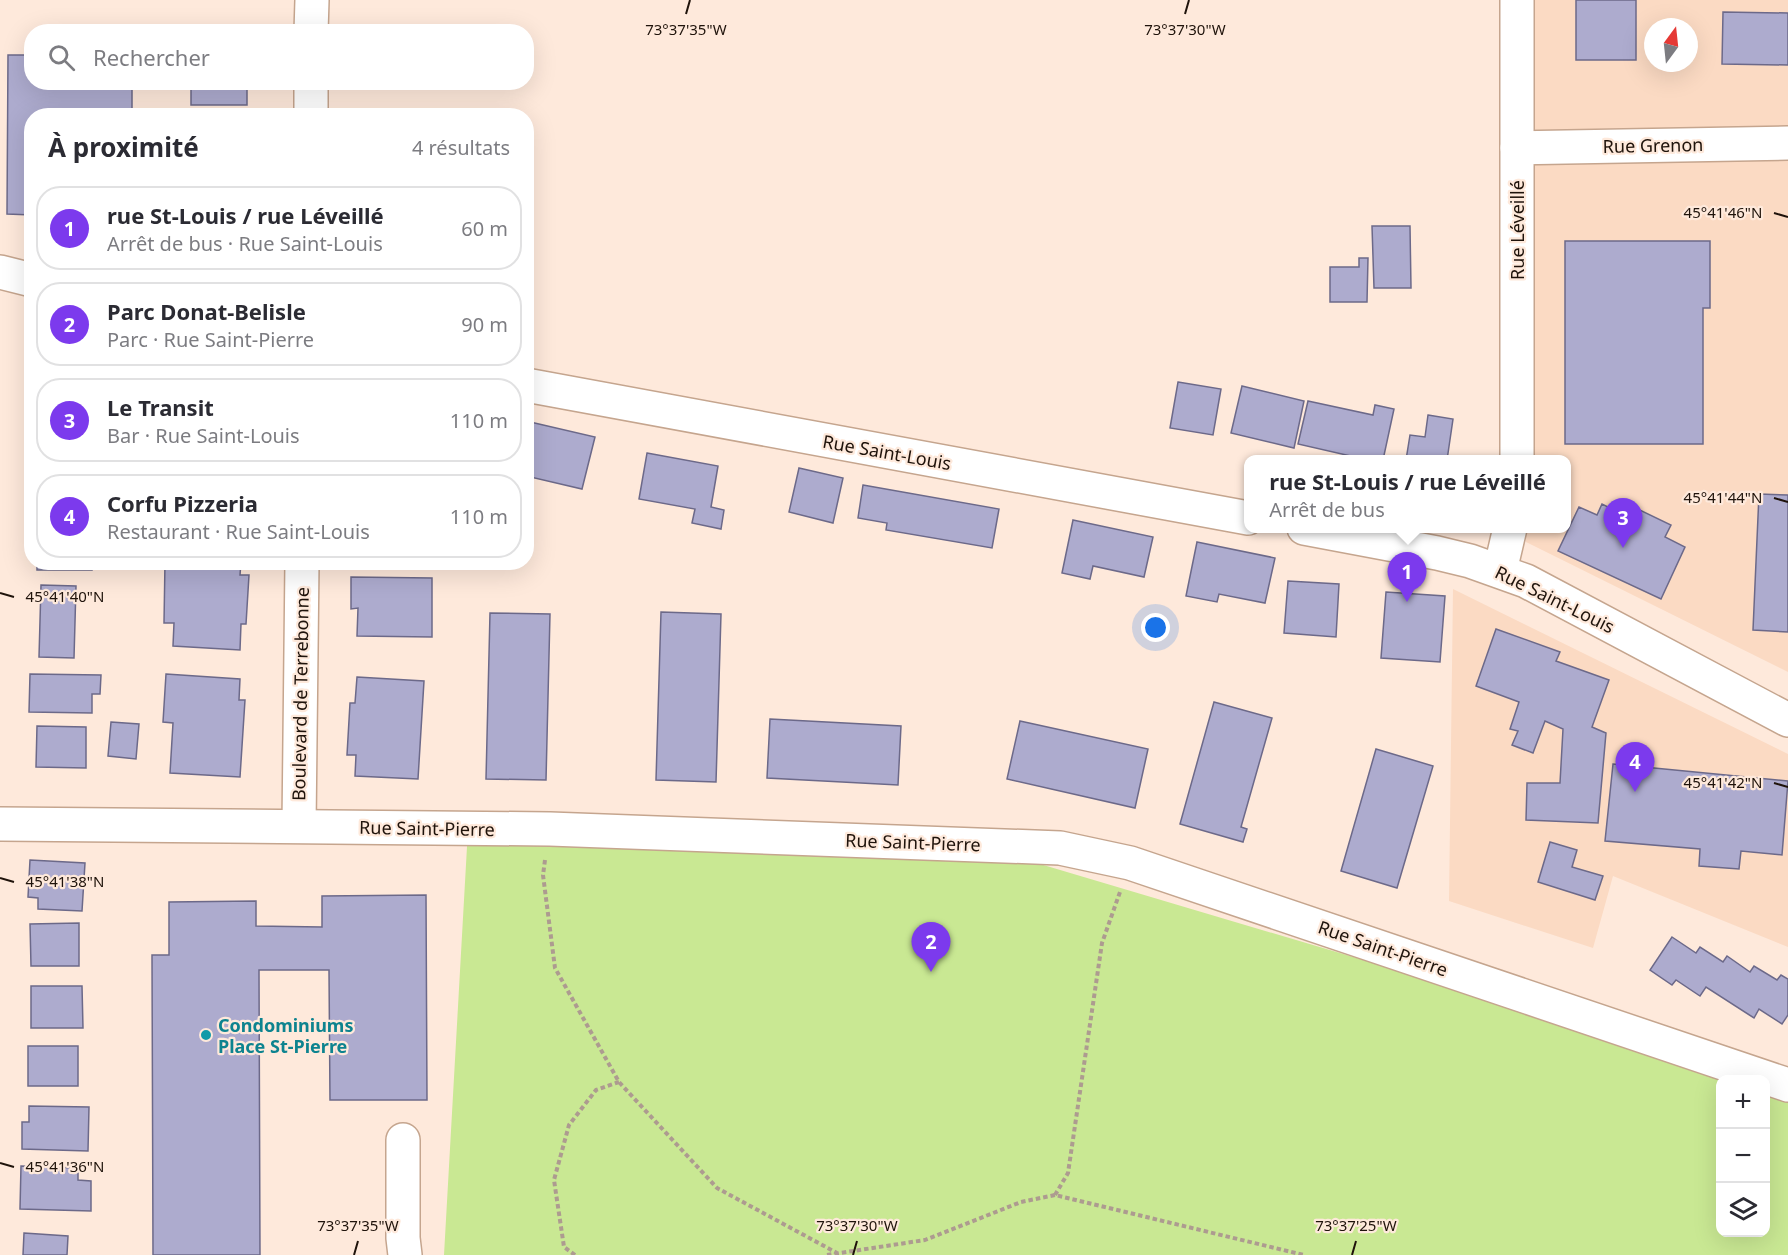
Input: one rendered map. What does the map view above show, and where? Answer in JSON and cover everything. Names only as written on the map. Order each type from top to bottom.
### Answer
[{"type":"street","points":[[311,24],[312,0]]},
{"type":"street","name":"Rue Léveillé","points":[[1516,455],[1517,0]]},
{"type":"street","points":[[311,90],[311,108]]},
{"type":"street","name":"Rue Grenon","points":[[1517,148],[1788,142]]},
{"type":"street","points":[[0,272],[24,278]]},
{"type":"street","name":"Rue Saint-Louis","points":[[534,386],[1244,517]]},
{"type":"street","name":"Rue Saint-Louis","points":[[1331,533],[1437,553],[1500,571],[1535,585],[1788,720]]},
{"type":"street","points":[[1500,571],[1509,533]]},
{"type":"street","name":"Boulevard de Terrebonne","points":[[299,826],[302,570]]},
{"type":"street","name":"Rue Saint-Pierre","points":[[0,824],[549,829],[1060,848],[1130,863],[1788,1085]]},
{"type":"street","points":[[403,1140],[405,1255]]},
{"type":"path","points":[[549,829],[543,875],[555,968],[619,1082],[717,1188],[837,1253]]},
{"type":"path","points":[[1055,1195],[1068,1173],[1102,943],[1130,863]]},
{"type":"path","points":[[575,1255],[564,1247],[554,1180],[569,1125],[596,1090],[619,1082]]},
{"type":"path","points":[[827,1255],[925,1240],[1021,1203],[1055,1195],[1304,1255]]},
{"type":"shaded area","points":[[1517,0],[1788,0],[1788,672],[1526,542],[1526,533],[1571,533],[1571,455],[1528,455]]},
{"type":"shaded area","points":[[1453,589],[1788,754],[1788,947],[1613,876],[1593,948],[1449,901]]},
{"type":"green space","points":[[468,829],[1040,864],[1751,1075],[1716,1075],[1716,1237],[1770,1237],[1770,1081],[1788,1086],[1788,1255],[444,1255]]},
{"type":"building","points":[[1576,0],[1636,0],[1636,60],[1576,60]]},
{"type":"building","points":[[1723,12],[1788,13],[1788,65],[1722,64]]},
{"type":"building","points":[[8,55],[24,55],[24,90],[132,90],[132,108],[24,108],[24,215],[7,214]]},
{"type":"building","points":[[191,90],[247,90],[247,105],[191,105]]},
{"type":"building","points":[[1372,226],[1410,226],[1411,288],[1374,288]]},
{"type":"building","points":[[1565,241],[1710,241],[1710,308],[1703,308],[1703,444],[1565,444]]},
{"type":"building","points":[[1359,258],[1368,258],[1367,302],[1330,302],[1330,267],[1359,267]]},
{"type":"building","points":[[1178,382],[1221,389],[1213,435],[1170,428]]},
{"type":"building","points":[[1242,386],[1304,401],[1294,448],[1231,433]]},
{"type":"building","points":[[1308,401],[1373,415],[1375,405],[1394,409],[1384,455],[1346,455],[1298,444]]},
{"type":"building","points":[[1428,415],[1453,419],[1448,455],[1407,455],[1410,435],[1425,437]]},
{"type":"building","points":[[534,423],[595,437],[582,489],[534,478]]},
{"type":"building","points":[[647,453],[718,466],[711,507],[724,510],[721,529],[692,523],[695,509],[639,499]]},
{"type":"building","points":[[799,468],[843,478],[833,523],[789,512]]},
{"type":"building","points":[[863,485],[999,509],[992,548],[886,530],[887,523],[858,518]]},
{"type":"building","points":[[1759,494],[1788,495],[1788,632],[1753,630]]},
{"type":"building","points":[[1621,501],[1671,525],[1665,537],[1685,547],[1661,599],[1558,551],[1567,533],[1571,533],[1571,524],[1579,507],[1597,515],[1602,504],[1616,511]]},
{"type":"building","points":[[1073,520],[1153,537],[1144,577],[1093,566],[1090,579],[1062,573]]},
{"type":"building","points":[[1197,542],[1275,558],[1265,603],[1219,594],[1217,602],[1186,596]]},
{"type":"building","points":[[165,570],[240,570],[240,575],[249,575],[246,624],[241,624],[240,650],[173,646],[174,623],[164,623]]},
{"type":"building","points":[[351,577],[432,578],[432,637],[357,636],[358,608],[351,609]]},
{"type":"building","points":[[1288,581],[1339,584],[1336,637],[1284,633]]},
{"type":"building","points":[[41,585],[76,586],[74,658],[39,657]]},
{"type":"building","points":[[1386,592],[1445,596],[1440,662],[1381,658]]},
{"type":"building","points":[[661,612],[721,614],[716,782],[656,780]]},
{"type":"building","points":[[490,613],[550,614],[546,780],[486,779]]},
{"type":"building","points":[[1496,629],[1560,652],[1556,661],[1609,680],[1592,727],[1606,733],[1598,823],[1526,820],[1527,783],[1560,783],[1563,729],[1545,721],[1533,753],[1512,745],[1518,731],[1510,729],[1519,702],[1476,686]]},
{"type":"building","points":[[30,674],[101,675],[100,694],[92,694],[92,713],[29,712]]},
{"type":"building","points":[[166,674],[240,679],[239,700],[245,700],[240,777],[170,773],[173,723],[163,722]]},
{"type":"building","points":[[357,677],[424,681],[418,779],[355,776],[356,755],[347,755],[350,703],[355,703]]},
{"type":"building","points":[[1214,702],[1272,718],[1241,827],[1247,829],[1243,842],[1180,824]]},
{"type":"building","points":[[770,719],[901,726],[898,785],[767,778]]},
{"type":"building","points":[[1020,721],[1148,749],[1135,808],[1007,779]]},
{"type":"building","points":[[111,722],[139,724],[136,759],[108,756]]},
{"type":"building","points":[[37,726],[86,727],[86,768],[36,767]]},
{"type":"building","points":[[1376,749],[1433,766],[1397,888],[1341,871]]},
{"type":"building","points":[[1613,764],[1788,781],[1782,855],[1741,851],[1739,869],[1699,866],[1700,849],[1605,841]]},
{"type":"building","points":[[1550,842],[1577,850],[1572,867],[1603,876],[1595,900],[1538,882]]},
{"type":"building","points":[[30,860],[85,863],[82,911],[38,909],[38,898],[28,897]]},
{"type":"building","name":"Condominiums Place St-Pierre","points":[[426,895],[427,1100],[330,1100],[329,970],[259,970],[260,1255],[153,1255],[152,955],[169,955],[169,902],[256,901],[256,926],[322,927],[322,896]]},
{"type":"building","points":[[79,923],[79,966],[31,966],[30,924]]},
{"type":"building","points":[[1672,937],[1696,953],[1700,947],[1723,962],[1727,956],[1750,972],[1754,966],[1777,980],[1781,975],[1788,979],[1788,1015],[1782,1024],[1759,1009],[1754,1018],[1706,987],[1700,996],[1676,980],[1672,985],[1650,970]]},
{"type":"building","points":[[31,986],[82,986],[83,1028],[31,1028]]},
{"type":"building","points":[[28,1046],[78,1046],[78,1086],[28,1086]]},
{"type":"building","points":[[29,1106],[89,1107],[88,1151],[22,1149],[22,1122],[29,1122]]},
{"type":"building","points":[[21,1166],[78,1168],[78,1180],[91,1181],[91,1211],[20,1209]]},
{"type":"building","points":[[24,1233],[68,1236],[67,1255],[23,1255]]},
{"type":"place","name":"Le Transit","points":[[1623,548]]},
{"type":"place","name":"rue St-Louis / rue Léveillé","points":[[1407,602]]},
{"type":"place","name":"Corfu Pizzeria","points":[[1635,792]]},
{"type":"place","name":"Parc Donat-Belisle","points":[[931,972]]},
{"type":"place","name":"Condominiums Place St-Pierre","points":[[206,1035]]}]
